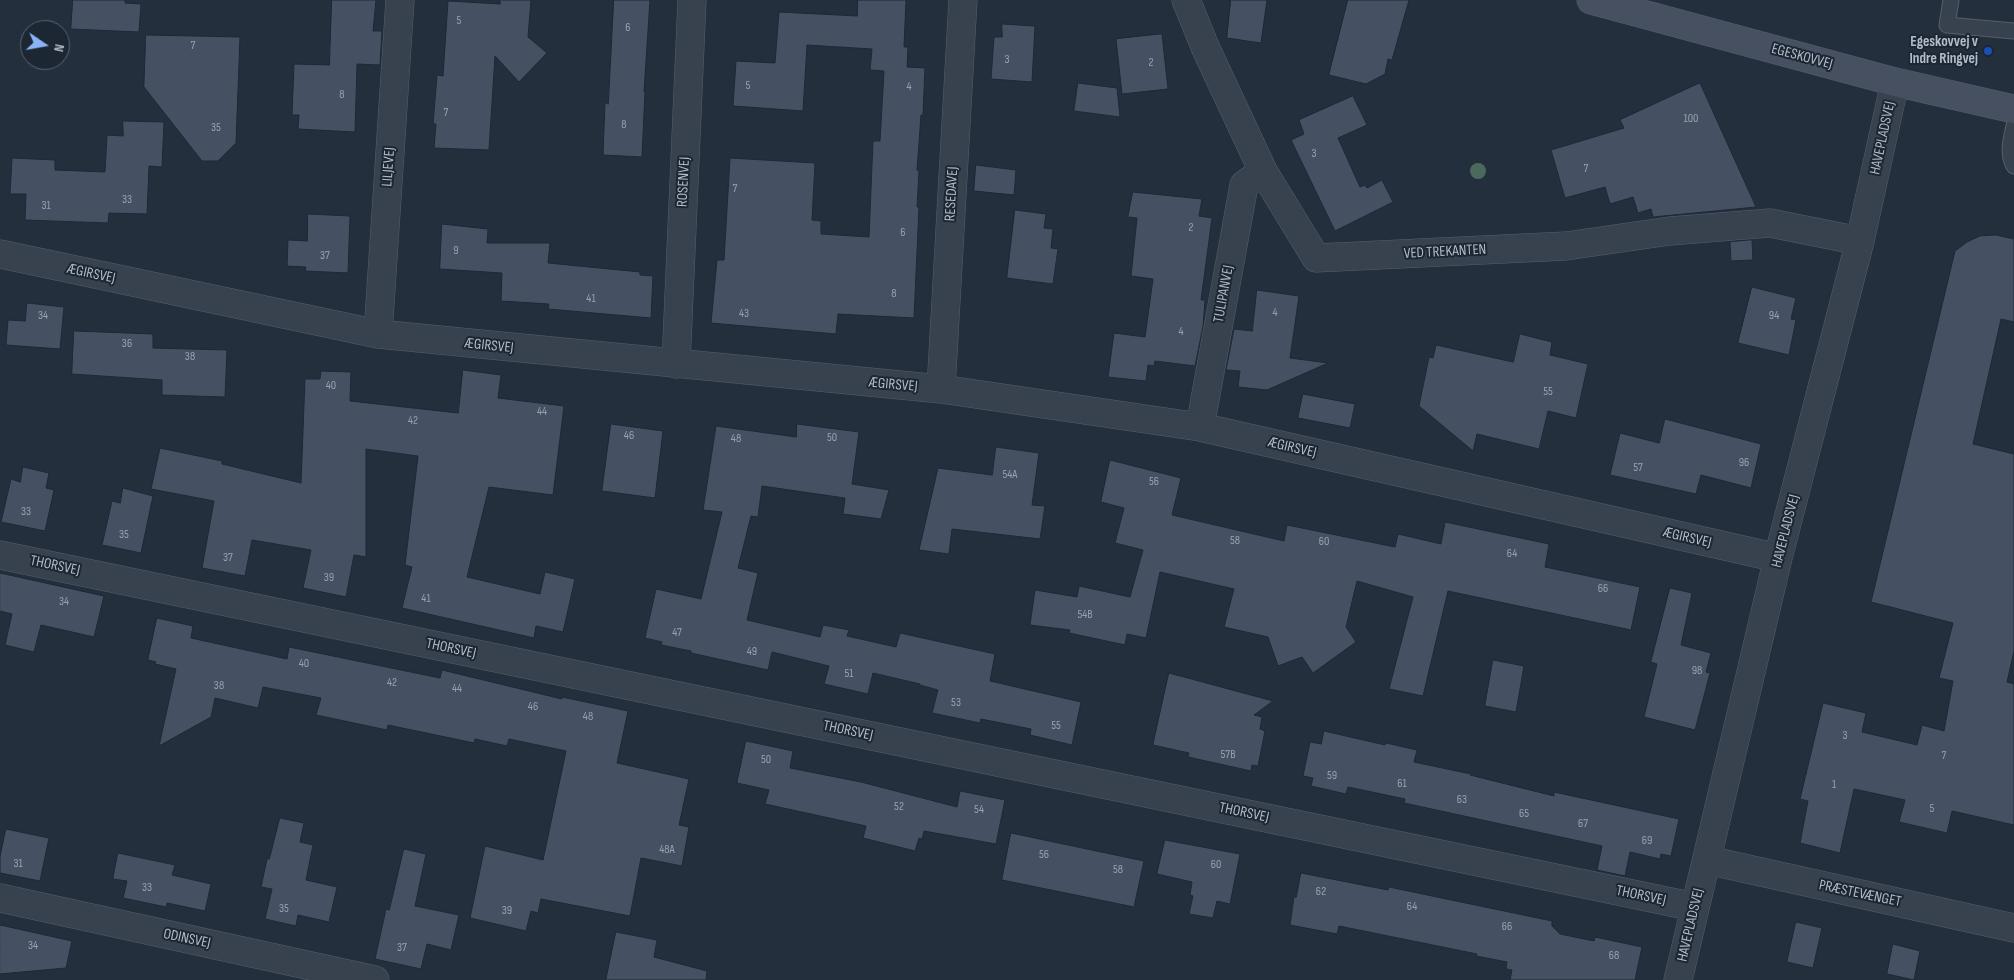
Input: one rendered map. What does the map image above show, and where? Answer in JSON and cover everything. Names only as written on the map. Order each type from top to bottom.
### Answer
[{"type":"street","name":"LILJEVEJ","points":[[378,334],[400,0]]},
{"type":"street","name":"ROSENVEJ","points":[[676,364],[692,0]]},
{"type":"street","name":"RESEDAVEJ","points":[[941,389],[963,0]]},
{"type":"street","name":"VED TREKANTEN","points":[[1186,0],[1206,49],[1263,171],[1316,258],[1566,246],[1670,231],[1770,223],[1860,241]]},
{"type":"street","name":"EGESKOVVEJ","points":[[1591,0],[1895,82],[2014,109]]},
{"type":"street","name":"HAVEPLADSVEJ","points":[[1678,980],[1778,558],[1860,241],[1895,82]]},
{"type":"street","name":"TULIPANVEJ","points":[[1200,427],[1244,186],[1263,171]]},
{"type":"street","name":"ÆGIRSVEJ","points":[[0,254],[378,334],[941,389],[1200,427],[1778,558]]},
{"type":"street","name":"THORSVEJ","points":[[0,555],[1695,907]]},
{"type":"street","name":"PRÆSTEVÆNGET","points":[[1707,860],[2014,928]]},
{"type":"street","name":"ODINSVEJ","points":[[0,898],[375,980]]},
{"type":"lane","points":[[1951,0],[1947,25],[2014,31]]},
{"type":"lane","points":[[2014,126],[2010,142],[2014,166]]},
{"type":"building","points":[[73,0],[125,0],[125,3],[141,4],[139,32],[71,29]]},
{"type":"building","points":[[332,0],[376,0],[373,31],[382,31],[380,65],[357,64],[355,132],[298,129],[299,115],[292,115],[294,64],[329,65]]},
{"type":"building","points":[[500,0],[531,0],[528,37],[547,53],[519,82],[495,56],[489,150],[434,148],[436,124],[433,124],[437,75],[443,76],[448,1],[500,4]]},
{"type":"building","points":[[614,0],[650,0],[642,157],[603,155],[605,102],[608,104]]},
{"type":"building","points":[[858,0],[906,0],[904,47],[908,47],[907,67],[925,68],[923,115],[921,115],[917,170],[919,171],[917,207],[919,207],[914,318],[838,314],[836,334],[711,323],[717,260],[724,260],[730,158],[815,163],[812,220],[821,221],[821,234],[869,237],[873,141],[880,141],[884,71],[870,70],[872,49],[807,45],[803,111],[733,106],[736,61],[775,63],[779,12],[857,16]]},
{"type":"building","points":[[1231,0],[1267,0],[1261,43],[1227,38]]},
{"type":"building","points":[[1348,0],[1409,0],[1392,60],[1388,59],[1385,74],[1366,84],[1329,75]]},
{"type":"building","points":[[1002,24],[1035,26],[1032,82],[991,79],[994,37],[1002,37]]},
{"type":"building","points":[[1162,34],[1168,89],[1122,94],[1116,39]]},
{"type":"building","points":[[146,35],[240,37],[236,143],[218,161],[202,161],[144,87]]},
{"type":"building","points":[[1078,83],[1117,88],[1120,117],[1074,111]]},
{"type":"building","points":[[1700,83],[1756,207],[1653,217],[1651,209],[1638,213],[1633,197],[1610,204],[1605,187],[1565,198],[1551,150],[1624,128],[1620,120]]},
{"type":"building","points":[[1353,96],[1367,125],[1338,138],[1360,187],[1365,185],[1367,188],[1382,180],[1393,202],[1335,231],[1291,140],[1304,134],[1299,120]]},
{"type":"building","points":[[123,121],[164,122],[162,167],[149,166],[147,214],[109,213],[108,223],[25,220],[26,194],[10,194],[12,158],[55,160],[55,170],[105,172],[107,135],[123,136]]},
{"type":"building","points":[[976,165],[1016,170],[1014,195],[974,191]]},
{"type":"building","points":[[1133,192],[1202,199],[1199,216],[1212,218],[1201,300],[1205,300],[1203,326],[1195,366],[1155,361],[1154,366],[1148,365],[1146,381],[1108,377],[1114,333],[1145,337],[1153,279],[1131,276],[1137,218],[1128,217]]},
{"type":"building","points":[[1015,210],[1046,214],[1044,228],[1053,229],[1051,248],[1058,249],[1053,284],[1007,278]]},
{"type":"building","points":[[308,214],[350,216],[348,273],[305,271],[306,267],[287,266],[288,240],[307,241]]},
{"type":"building","points":[[442,224],[488,229],[487,243],[550,243],[548,263],[640,272],[640,275],[653,276],[651,318],[548,309],[549,304],[501,301],[502,273],[440,269]]},
{"type":"building","points":[[1996,235],[2014,239],[2014,322],[2001,319],[1973,444],[2014,454],[2014,651],[2007,682],[2014,684],[2014,825],[1952,811],[1947,833],[1899,822],[1905,800],[1854,789],[1840,853],[1800,843],[1808,801],[1800,799],[1823,703],[1866,713],[1862,732],[1917,745],[1922,725],[1944,731],[1953,681],[1939,678],[1953,623],[1871,602],[1955,251],[1967,242],[1980,236]]},
{"type":"building","points":[[1752,240],[1753,260],[1731,261],[1730,242]]},
{"type":"building","points":[[1752,287],[1796,298],[1791,319],[1796,320],[1789,355],[1738,343]]},
{"type":"building","points":[[1257,290],[1299,296],[1290,358],[1328,363],[1267,390],[1238,387],[1240,371],[1226,370],[1234,329],[1252,331]]},
{"type":"building","points":[[27,303],[64,307],[60,349],[6,345],[8,320],[25,321]]},
{"type":"building","points":[[74,331],[153,334],[153,348],[227,350],[225,397],[162,395],[162,380],[72,374]]},
{"type":"building","points":[[1520,334],[1552,342],[1550,355],[1588,364],[1576,418],[1548,411],[1539,449],[1477,434],[1473,451],[1419,406],[1429,357],[1433,358],[1436,345],[1513,362]]},
{"type":"building","points":[[463,370],[501,375],[498,398],[564,406],[553,495],[489,487],[467,577],[540,594],[545,572],[575,579],[563,632],[536,626],[534,638],[402,608],[412,567],[405,565],[418,456],[366,449],[366,557],[354,555],[346,597],[303,588],[311,550],[252,540],[245,576],[202,568],[214,501],[151,489],[160,448],[222,461],[222,464],[301,483],[305,379],[320,379],[321,371],[351,372],[350,401],[458,413]]},
{"type":"building","points":[[1303,394],[1355,404],[1350,428],[1298,418]]},
{"type":"building","points":[[1665,419],[1761,444],[1751,488],[1701,475],[1696,494],[1610,475],[1620,433],[1659,443]]},
{"type":"building","points":[[611,424],[663,431],[655,498],[602,491]]},
{"type":"building","points":[[797,424],[859,432],[852,484],[889,490],[881,519],[843,514],[845,498],[762,486],[758,517],[751,516],[738,568],[758,573],[747,620],[820,637],[823,625],[849,630],[847,636],[896,647],[900,633],[995,654],[990,681],[1081,702],[1072,745],[1030,735],[1031,729],[981,719],[980,723],[932,713],[938,690],[920,684],[873,673],[868,694],[824,684],[829,666],[772,652],[768,670],[691,653],[691,651],[661,645],[662,642],[645,638],[656,589],[701,599],[722,512],[703,510],[716,426],[796,437]]},
{"type":"building","points":[[996,447],[1039,453],[1032,505],[1045,506],[1040,539],[952,529],[949,554],[919,550],[938,468],[992,475]]},
{"type":"building","points":[[1110,460],[1181,478],[1172,515],[1284,541],[1287,525],[1395,547],[1398,534],[1441,544],[1445,522],[1549,544],[1545,567],[1640,587],[1631,630],[1448,591],[1423,696],[1389,689],[1413,597],[1357,581],[1346,627],[1356,642],[1313,673],[1302,657],[1278,666],[1268,637],[1224,627],[1234,589],[1160,572],[1146,638],[1127,634],[1125,645],[1069,633],[1070,630],[1030,625],[1035,590],[1077,597],[1079,586],[1130,597],[1143,550],[1115,543],[1124,508],[1101,502]]},
{"type":"building","points":[[23,467],[49,473],[46,488],[54,490],[45,531],[1,522],[11,479],[20,482]]},
{"type":"building","points":[[123,488],[153,496],[141,553],[102,545],[112,501],[120,503]]},
{"type":"building","points":[[0,573],[104,596],[94,637],[41,625],[34,652],[5,645],[12,614],[0,611]]},
{"type":"building","points":[[1670,588],[1692,593],[1681,645],[1711,653],[1706,672],[1710,673],[1695,730],[1644,717],[1657,664],[1651,662]]},
{"type":"building","points":[[157,618],[193,626],[191,638],[287,659],[289,647],[440,678],[442,670],[562,699],[562,697],[628,711],[617,763],[689,779],[679,825],[689,827],[682,866],[641,858],[630,916],[541,899],[538,913],[531,911],[526,931],[470,918],[485,846],[543,860],[566,751],[509,739],[507,746],[475,739],[474,743],[388,725],[387,730],[316,715],[321,698],[263,687],[258,708],[215,698],[211,717],[159,746],[176,669],[155,664],[156,662],[148,660]]},
{"type":"building","points":[[1493,660],[1524,666],[1516,712],[1485,706]]},
{"type":"building","points":[[1169,673],[1273,701],[1254,715],[1262,717],[1260,729],[1265,731],[1258,766],[1252,765],[1251,771],[1188,757],[1189,753],[1153,745]]},
{"type":"building","points":[[1324,731],[1385,745],[1386,743],[1417,750],[1414,762],[1471,774],[1554,796],[1554,792],[1679,819],[1671,856],[1661,854],[1660,859],[1630,852],[1625,876],[1597,870],[1602,846],[1404,803],[1405,799],[1348,787],[1346,794],[1311,786],[1313,778],[1303,776],[1310,742],[1321,744]]},
{"type":"building","points":[[746,741],[793,751],[790,768],[861,782],[957,807],[960,791],[1005,800],[996,844],[924,831],[922,839],[919,838],[915,851],[863,838],[866,826],[765,804],[769,790],[737,783]]},
{"type":"building","points":[[280,818],[304,823],[300,842],[313,845],[306,880],[337,887],[329,922],[298,915],[296,926],[265,919],[272,889],[261,887],[267,859],[269,859]]},
{"type":"building","points":[[6,829],[49,838],[40,881],[0,873],[0,857]]},
{"type":"building","points":[[1011,833],[1144,861],[1134,907],[1002,880]]},
{"type":"building","points":[[1165,840],[1240,854],[1230,904],[1217,901],[1213,918],[1189,914],[1193,896],[1190,895],[1192,882],[1157,874]]},
{"type":"building","points":[[404,849],[426,854],[415,906],[459,915],[451,950],[427,944],[421,969],[375,959],[386,909],[389,910]]},
{"type":"building","points":[[118,853],[175,865],[172,875],[211,884],[205,911],[167,903],[166,907],[123,898],[127,881],[113,879]]},
{"type":"building","points":[[1301,873],[1388,890],[1389,887],[1552,921],[1552,926],[1560,934],[1594,941],[1595,937],[1642,947],[1635,980],[1510,980],[1512,970],[1506,969],[1507,962],[1476,956],[1477,954],[1339,926],[1337,934],[1290,925],[1294,897],[1296,897]]},
{"type":"building","points":[[1796,922],[1822,928],[1813,968],[1787,962]]},
{"type":"building","points":[[0,925],[72,941],[66,968],[0,974]]},
{"type":"building","points":[[616,932],[657,940],[654,957],[707,971],[706,980],[606,980]]},
{"type":"building","points":[[1893,944],[1920,951],[1914,980],[1887,974]]},
{"type":"place","name":"Egeskovvej v Indre Ringvej","points":[[1988,51]]}]
